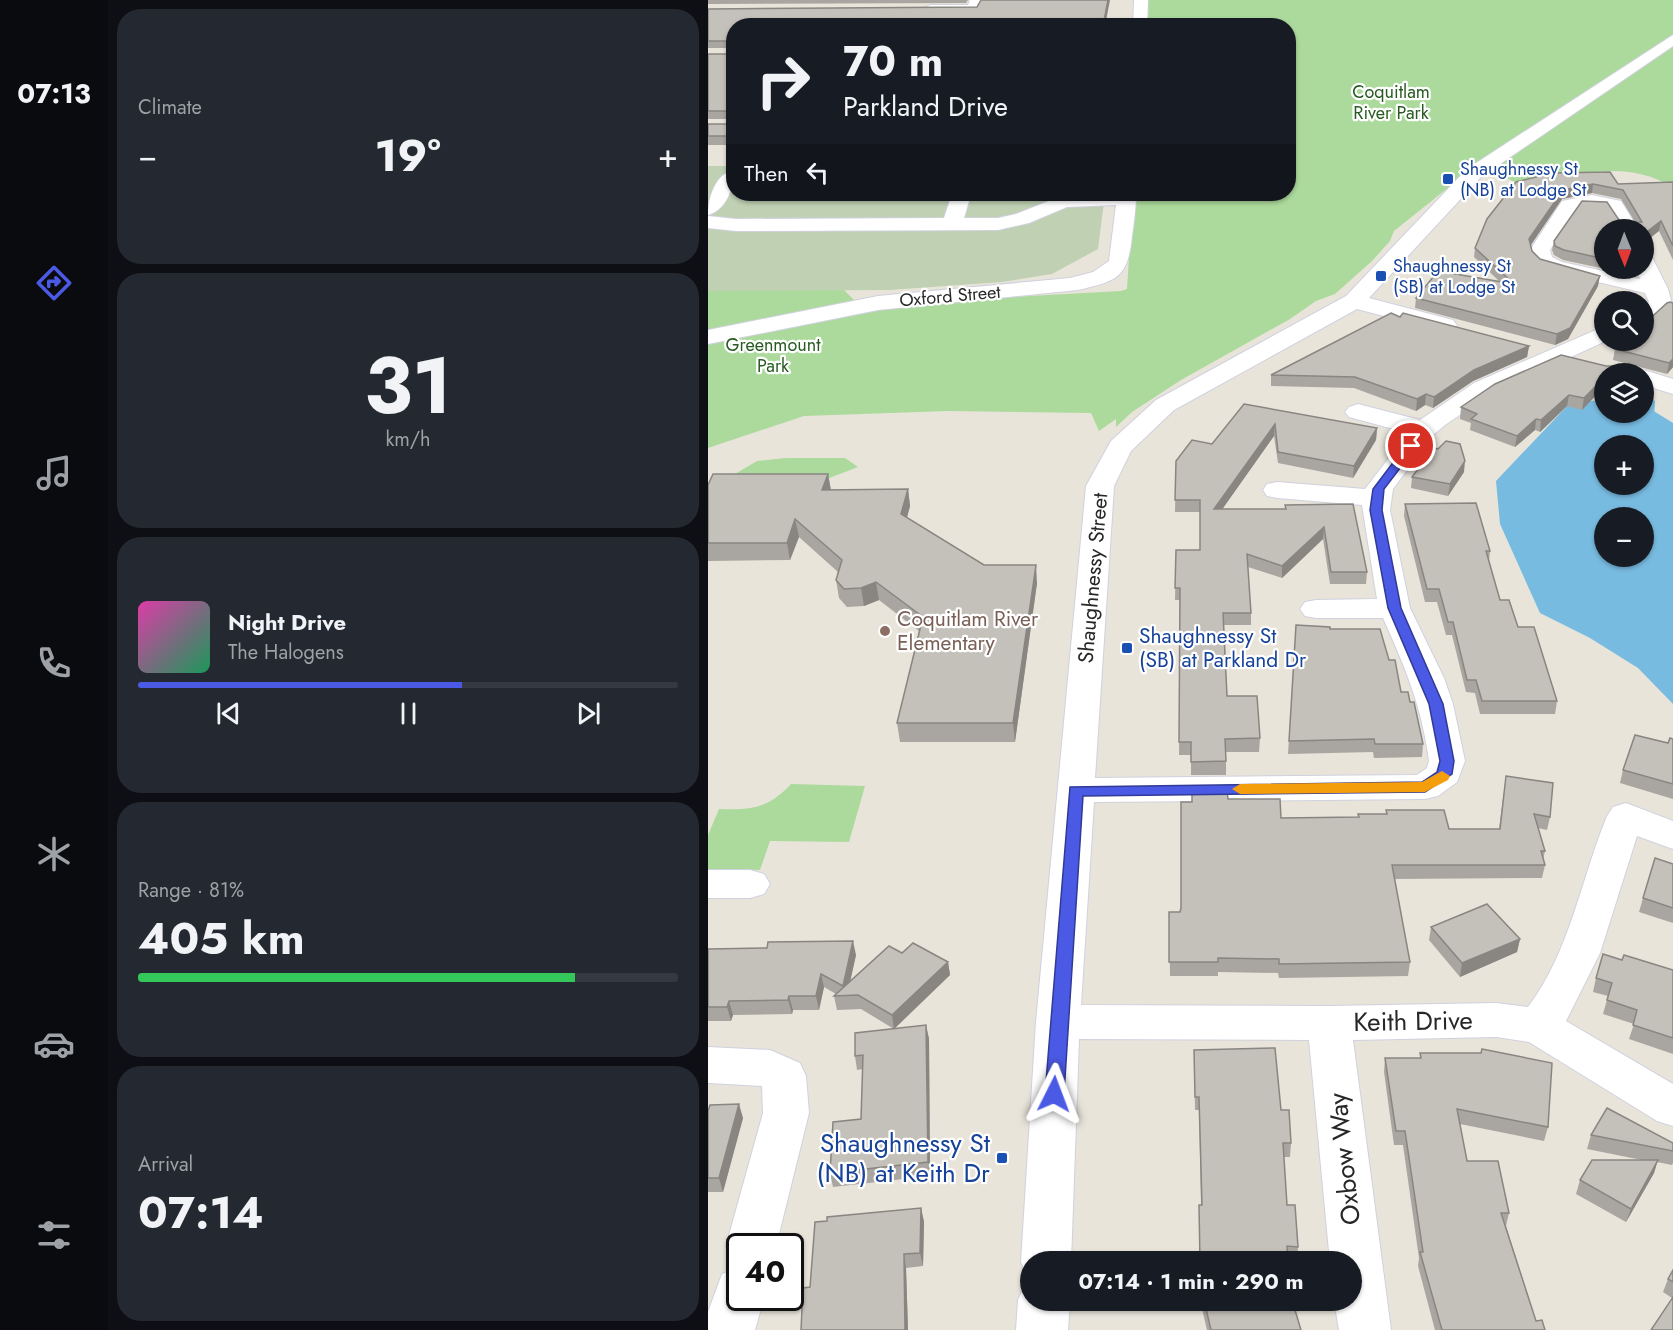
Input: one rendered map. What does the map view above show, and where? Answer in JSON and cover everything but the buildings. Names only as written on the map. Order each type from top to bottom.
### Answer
[{"type":"street","points":[[1141,18],[1142,0]]},
{"type":"street","points":[[915,9],[975,5]]},
{"type":"street","name":"Shaughnessy Street","points":[[1047,1251],[1058,1022],[1100,486],[1120,447],[1165,405],[1354,301],[1474,173],[1673,39]]},
{"type":"street","points":[[714,170],[726,172]]},
{"type":"street","points":[[708,209],[726,185]]},
{"type":"street","points":[[952,224],[959,201]]},
{"type":"street","points":[[708,222],[736,225],[1011,222],[1050,205],[1067,201]]},
{"type":"street","name":"Oxford Street","points":[[708,337],[878,303],[1062,286],[1089,281],[1111,270],[1119,262],[1126,201]]},
{"type":"street","points":[[1594,275],[1557,267],[1541,259],[1540,250],[1569,205],[1585,201],[1606,202],[1619,209],[1624,219]]},
{"type":"street","points":[[1612,279],[1657,289]]},
{"type":"street","points":[[1652,279],[1661,304],[1654,308]]},
{"type":"street","points":[[1354,301],[1469,331]]},
{"type":"street","points":[[1076,790],[1425,787],[1437,782],[1444,774],[1447,761],[1436,704],[1394,608],[1376,498],[1379,489],[1424,429],[1483,388],[1594,338]]},
{"type":"street","points":[[1525,346],[1591,363]]},
{"type":"street","points":[[1654,381],[1673,387]]},
{"type":"street","points":[[1358,412],[1424,429]]},
{"type":"street","points":[[1277,490],[1376,498]]},
{"type":"street","points":[[1316,609],[1394,608]]},
{"type":"street","points":[[1673,837],[1626,816],[1610,853],[1588,930],[1551,1012],[1538,1026],[1673,1107]]},
{"type":"street","points":[[708,884],[750,884]]},
{"type":"street","name":"Keith Drive","points":[[1058,1022],[1329,1023],[1496,1020],[1538,1026]]},
{"type":"street","name":"Oxbow Way","points":[[1329,1023],[1360,1304],[1365,1330]]},
{"type":"street","points":[[708,1065],[770,1068],[784,1076],[786,1113],[754,1233]]},
{"type":"street","points":[[729,1330],[734,1311]]},
{"type":"street","points":[[1042,1330],[1043,1311]]},
{"type":"green space","name":"Coquitlam River Park","points":[[1146,0],[1673,0],[1673,187],[1644,175],[1613,171],[1591,172],[1544,183],[1521,183],[1510,180],[1501,173],[1510,167],[1479,163],[1394,231],[1390,241],[1372,261],[1335,294],[1316,301],[1290,319],[1181,380],[1132,412],[1116,427],[1116,419],[1099,431],[1091,413],[948,411],[804,416],[708,448],[708,290],[844,290],[865,311],[959,300],[1121,291],[1127,289],[1133,201],[1296,201],[1296,18],[1145,18]]},
{"type":"green space","points":[[708,166],[726,166],[726,201],[1104,201],[1098,249],[1052,274],[1002,282],[889,290],[708,291]]},
{"type":"green space","points":[[786,458],[845,458],[858,467],[806,487],[713,487],[757,461]]},
{"type":"green space","points":[[791,784],[865,786],[849,842],[770,841],[760,870],[708,869],[708,835],[719,809],[750,808],[767,803],[775,799]]},
{"type":"water","points":[[1594,401],[1594,423],[1654,423],[1654,411],[1673,423],[1673,704],[1638,668],[1590,638],[1540,613],[1500,524],[1496,481],[1569,404]]},
{"type":"slow traffic","points":[[1240,789],[1425,787],[1437,782],[1442,776]]},
{"type":"place","name":"Shaughnessy St (NB) at Lodge St","points":[[1448,179]]},
{"type":"place","name":"Shaughnessy St (SB) at Lodge St","points":[[1381,276]]},
{"type":"place","name":"Coquitlam River Elementary","points":[[885,631]]},
{"type":"place","name":"Shaughnessy St (SB) at Parkland Dr","points":[[1127,648]]},
{"type":"place","name":"Shaughnessy St (NB) at Keith Dr","points":[[1002,1158]]},
{"type":"route","points":[[1054,1094],[1076,790],[1425,787],[1437,782],[1444,774],[1447,761],[1436,704],[1427,678],[1394,608],[1376,510],[1379,489],[1411,446]]},
{"type":"park label","name":"Greenmount Park","points":[[773,355]]}]
